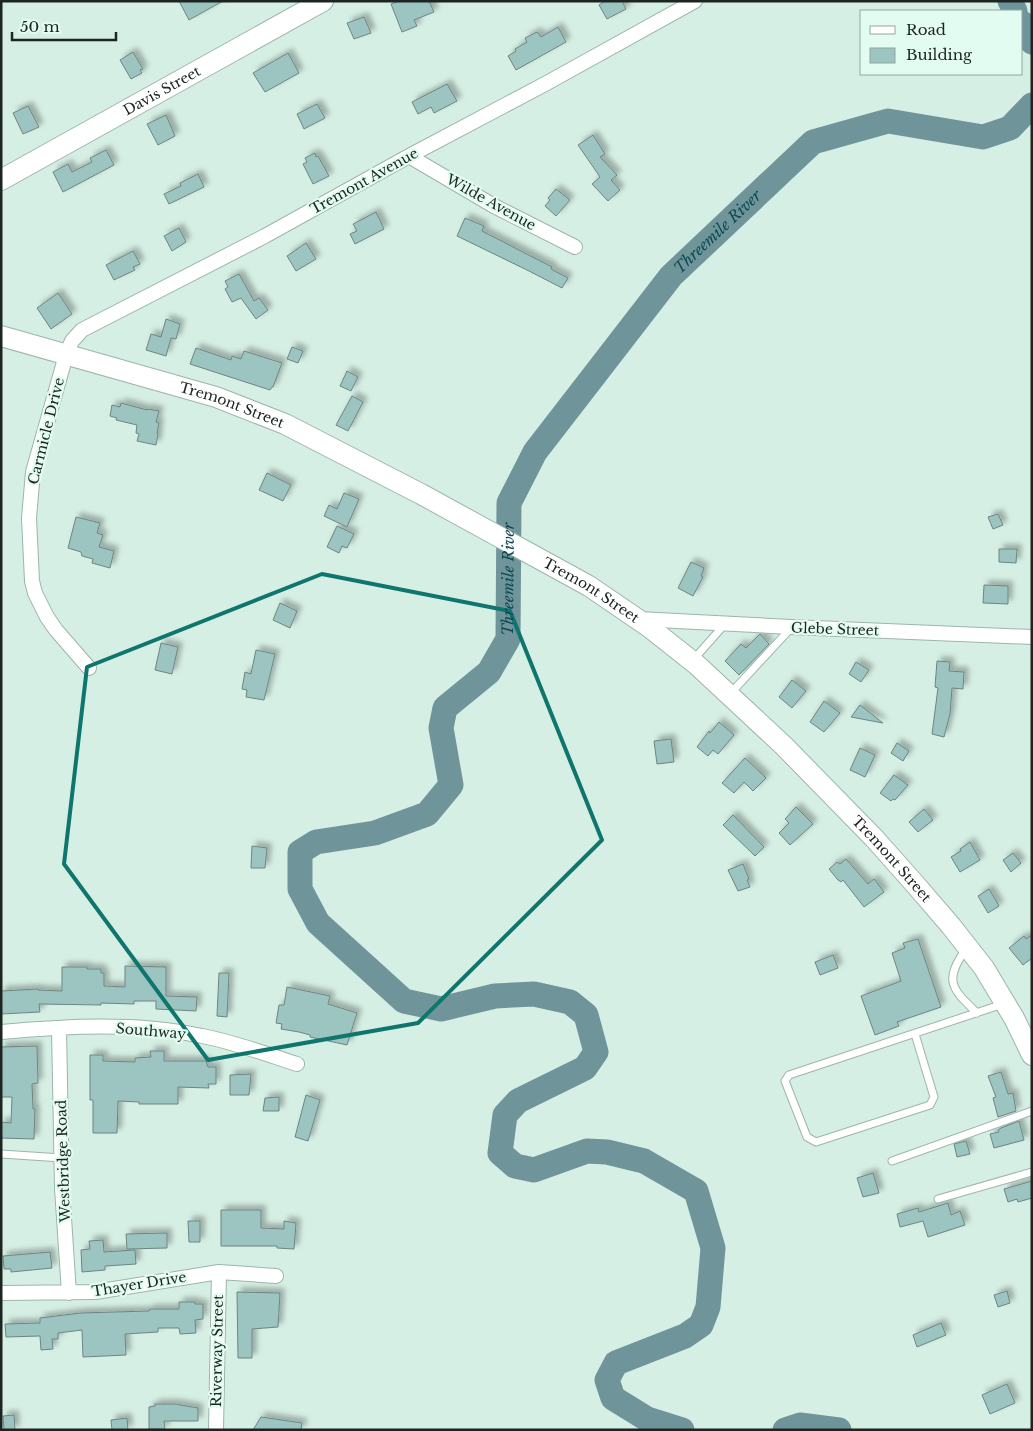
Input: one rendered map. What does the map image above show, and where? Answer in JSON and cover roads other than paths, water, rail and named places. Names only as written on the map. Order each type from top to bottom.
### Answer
[{"type":"main road","name":"Davis Street","points":[[1,180],[323,1]]},
{"type":"main road","name":"Tremont Street","points":[[1,336],[216,397],[270,417],[315,438],[544,561],[589,586],[638,619],[692,661],[784,746],[874,838],[968,946],[1006,1004],[1032,1055]]},
{"type":"street","name":"Tremont Avenue","points":[[66,356],[72,341],[82,330],[264,236],[695,1]]},
{"type":"street","name":"Wilde Avenue","points":[[409,156],[494,206],[575,247]]},
{"type":"street","name":"Carmicle Drive","points":[[66,356],[33,472],[29,518],[32,581],[34,593],[47,617],[89,668]]},
{"type":"street","name":"Glebe Street","points":[[638,619],[1032,637]]},
{"type":"street","name":"Southway","points":[[1,1032],[116,1026],[179,1032],[203,1036],[297,1064]]},
{"type":"street","name":"Westbridge Road","points":[[59,1029],[62,1158],[69,1293]]},
{"type":"street","name":"Thayer Drive","points":[[1,1293],[95,1292],[219,1272],[276,1276]]},
{"type":"street","name":"Riverway Street","points":[[216,1430],[219,1272]]},
{"type":"lane","points":[[692,661],[725,624]]},
{"type":"lane","points":[[729,695],[791,627]]},
{"type":"lane","points":[[968,946],[956,963],[952,983],[956,992],[977,1013]]},
{"type":"lane","points":[[915,1034],[934,1097],[930,1105],[816,1142],[807,1137],[785,1081],[789,1075],[1006,1004]]},
{"type":"lane","points":[[892,1161],[1032,1111]]},
{"type":"lane","points":[[1,1154],[62,1158]]},
{"type":"lane","points":[[938,1199],[1032,1172]]},
{"type":"waterway","name":"Threemile River","points":[[1010,1],[1014,10]]},
{"type":"waterway","name":"Threemile River","points":[[1023,25],[1032,42]]},
{"type":"waterway","name":"Threemile River","points":[[682,1430],[647,1419],[613,1398],[607,1380],[616,1363],[685,1336],[701,1325],[708,1307],[713,1248],[696,1191],[644,1161],[607,1152],[587,1151],[534,1170],[515,1166],[500,1153],[505,1115],[518,1101],[585,1068],[596,1052],[586,1015],[570,1002],[534,994],[495,996],[441,1009],[404,1001],[318,923],[300,889],[300,852],[316,842],[375,833],[427,814],[451,785],[441,728],[445,708],[489,672],[508,639],[509,503],[535,452],[671,276],[813,142],[888,121],[983,137],[1010,128],[1032,105]]},
{"type":"waterway","name":"Threemile River","points":[[785,1430],[800,1425],[839,1430]]}]
